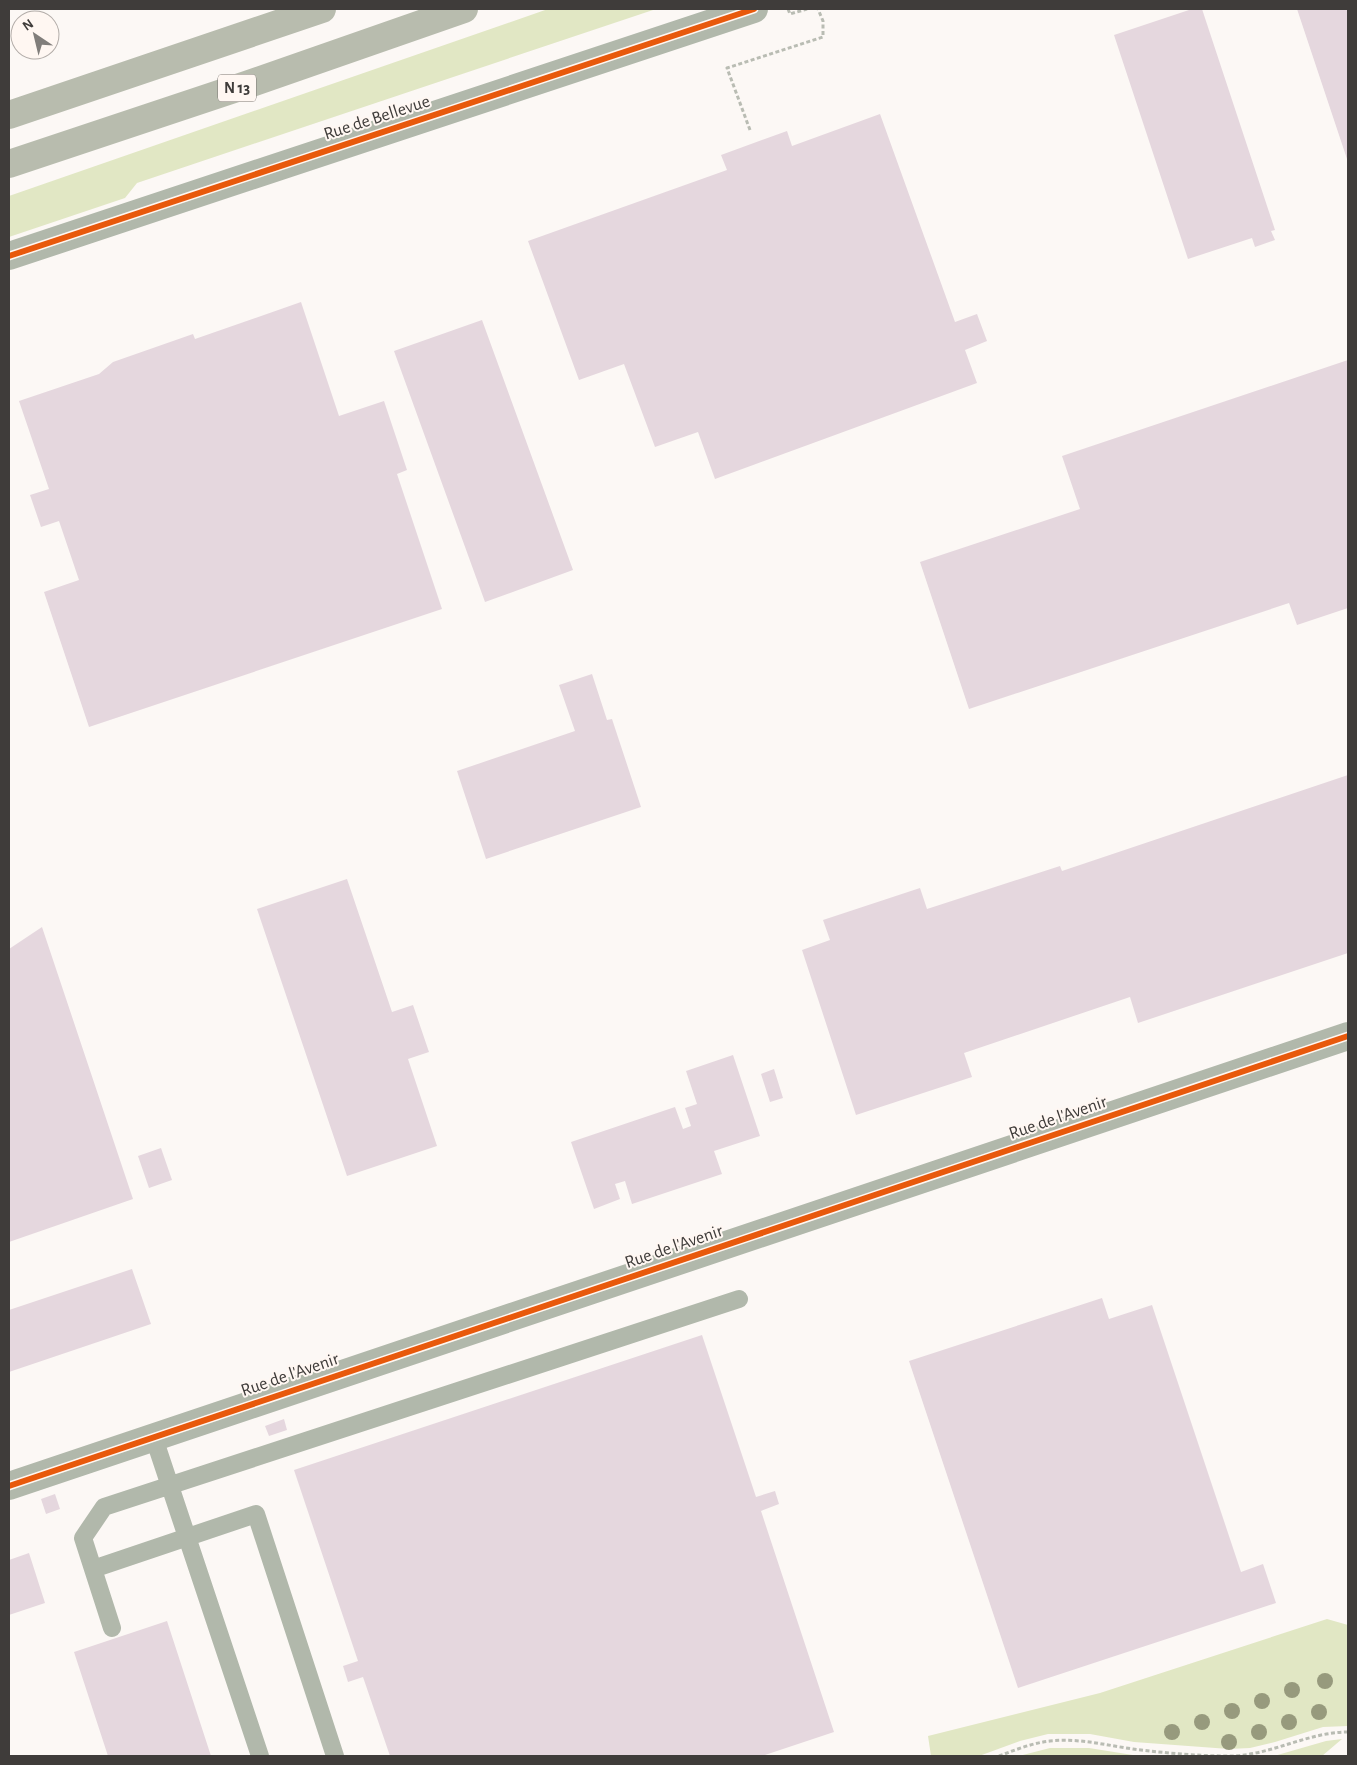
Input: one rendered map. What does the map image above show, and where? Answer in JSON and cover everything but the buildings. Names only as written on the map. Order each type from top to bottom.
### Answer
[{"type":"highway","points":[[9,115],[322,9]]},
{"type":"highway","name":"N 13","points":[[9,164],[246,85],[464,9]]},
{"type":"street","name":"Rue de Bellevue","points":[[9,256],[754,9]]},
{"type":"street","name":"Rue de l'Avenir","points":[[9,1486],[1348,1036]]},
{"type":"lane","points":[[112,1628],[83,1538],[104,1507],[739,1299]]},
{"type":"lane","points":[[154,1438],[260,1756]]},
{"type":"lane","points":[[93,1569],[256,1514],[335,1756]]},
{"type":"path","points":[[788,9],[790,14],[807,9]]},
{"type":"path","points":[[750,130],[727,68],[823,37],[823,21],[818,9]]},
{"type":"path","points":[[999,1756],[1048,1741],[1068,1740],[1090,1741],[1133,1749],[1229,1756],[1252,1755],[1325,1734],[1348,1732]]},
{"type":"green space","points":[[548,9],[656,9],[137,183],[125,198],[9,237],[9,196]]},
{"type":"green space","points":[[1327,1619],[1348,1625],[1348,1726],[1323,1727],[1250,1748],[1229,1749],[1134,1742],[1090,1734],[1048,1734],[1020,1741],[979,1756],[931,1756],[928,1736],[1100,1693]]},
{"type":"green space","points":[[1342,1739],[1322,1756],[1274,1756],[1326,1741]]},
{"type":"green space","points":[[1050,1748],[1089,1748],[1139,1756],[1019,1756]]},
{"type":"cycle path","points":[[9,256],[754,9]]},
{"type":"cycle path","points":[[9,1486],[1348,1036]]}]
